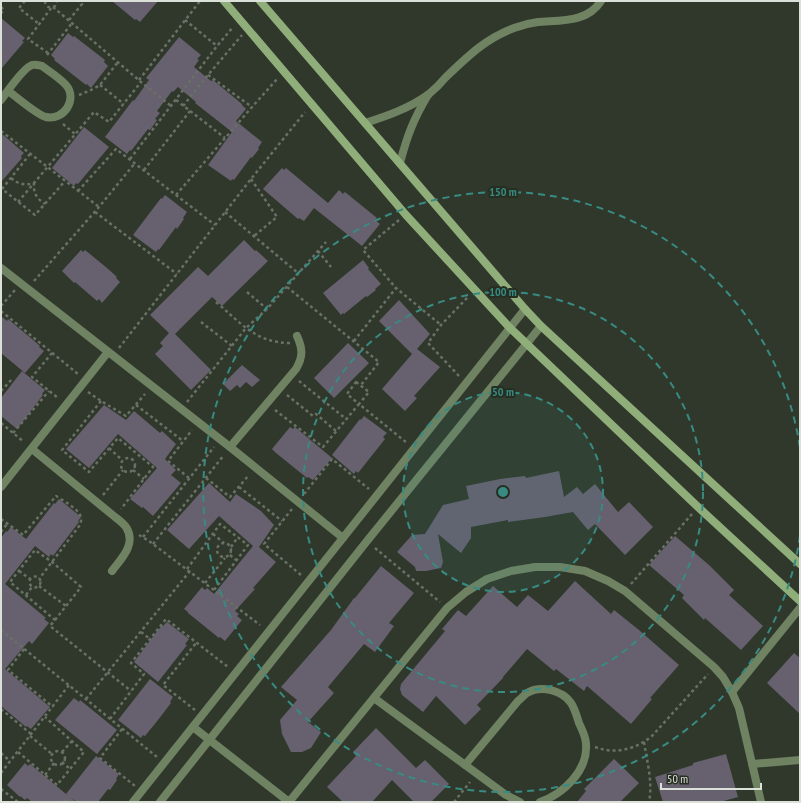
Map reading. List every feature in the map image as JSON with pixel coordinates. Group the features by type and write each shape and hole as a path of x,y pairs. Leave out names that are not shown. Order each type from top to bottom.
{"street":[{"path":"224,1 406,215 510,328 698,507 800,601"},
{"path":"260,1 525,309 800,564"},
{"path":"400,163 411,127 429,94 477,48 495,36 516,27 537,22 570,20 581,17 591,12 601,1"},
{"path":"1,100 8,91 28,67 37,65 42,66 66,84 70,90 70,104 66,111 61,115 47,118 40,115 8,91"},
{"path":"365,123 398,110 429,94"},
{"path":"1,268 221,439 343,538"},
{"path":"133,802 525,309"},
{"path":"160,802 367,541 542,326"},
{"path":"230,447 291,375 299,363 302,349 299,339"},
{"path":"1,487 66,405 111,354"},
{"path":"32,449 127,528 130,539 129,545 112,571"},
{"path":"192,727 289,802 447,608 466,592 487,579 511,571 535,567 560,567 584,572 608,580 626,591 714,667 723,677 739,708 761,802"},
{"path":"732,692 800,608"},
{"path":"465,765 518,701 528,693 540,689 553,690 563,695 571,703 576,713 586,743 585,758 580,771 571,782 550,798 540,802"},
{"path":"374,698 506,795 520,802"},
{"path":"752,764 800,760"}],"path":[{"path":"25,1 19,8 39,24"},
{"path":"45,1 48,7 52,7 69,20 171,106"},
{"path":"48,54 28,39 52,7 55,6 57,1"},
{"path":"69,20 82,4 79,1"},
{"path":"18,202 94,112 108,122 124,104 200,1"},
{"path":"1,7 4,10 1,13"},
{"path":"185,20 217,46"},
{"path":"130,159 217,46 240,20"},
{"path":"42,66 48,54 72,23"},
{"path":"183,106 248,28"},
{"path":"71,97 81,95 100,85 118,62"},
{"path":"176,195 284,71"},
{"path":"208,75 252,107"},
{"path":"100,85 124,104"},
{"path":"176,100 225,138"},
{"path":"111,354 177,274 312,104"},
{"path":"144,170 190,110"},
{"path":"1,131 99,208"},
{"path":"78,191 116,149 215,225"},
{"path":"30,154 2,189 18,202 35,215 65,181"},
{"path":"27,289 99,208 135,163"},
{"path":"11,178 22,184 30,185 34,183"},
{"path":"251,179 276,217 254,236"},
{"path":"34,183 33,189 37,198 45,204"},
{"path":"95,212 177,274"},
{"path":"225,212 298,274"},
{"path":"406,215 363,250 396,288 441,325"},
{"path":"181,409 246,328 267,309 326,242"},
{"path":"318,251 331,267"},
{"path":"1,306 20,283"},
{"path":"287,287 379,362 361,385"},
{"path":"354,341 396,288"},
{"path":"466,384 428,343 441,325 475,289"},
{"path":"247,292 267,309"},
{"path":"1,300 4,303"},
{"path":"216,302 246,328 262,338 271,342 281,343 291,343 299,339"},
{"path":"1,311 52,353 101,401 126,416 152,385"},
{"path":"201,322 232,346"},
{"path":"52,353 32,377 66,405"},
{"path":"291,375 346,419"},
{"path":"2,389 13,378"},
{"path":"266,404 323,447 346,419 359,404 369,392 356,382 347,394 359,404 414,448"},
{"path":"279,389 313,416 316,414 336,431"},
{"path":"13,433 49,390"},
{"path":"101,401 62,450 89,472 118,438 153,467 115,517"},
{"path":"136,405 183,441"},
{"path":"189,478 168,461 198,422"},
{"path":"1,423 32,449"},
{"path":"143,537 221,439"},
{"path":"153,544 230,447"},
{"path":"109,448 122,460"},
{"path":"133,459 137,454"},
{"path":"133,459 127,457 122,460 120,465 123,470 128,472 133,470"},
{"path":"133,459 135,464 133,470"},
{"path":"309,581 264,544 298,501 332,459 377,496"},
{"path":"206,478 230,497 255,467"},
{"path":"97,502 123,470"},
{"path":"133,470 144,479"},
{"path":"239,487 282,521"},
{"path":"1,519 23,535 56,496 77,511 80,515 80,525 39,579 39,586"},
{"path":"626,591 698,507"},
{"path":"1,532 7,524"},
{"path":"86,699 188,570 220,524 248,545 214,590"},
{"path":"129,533 143,537 153,544 269,632"},
{"path":"213,534 231,547"},
{"path":"205,583 225,558 230,555 231,547 238,537"},
{"path":"367,541 447,608"},
{"path":"224,543 217,549 219,555 225,558"},
{"path":"56,620 10,582 35,550 82,587 56,620 50,626 131,691"},
{"path":"230,555 236,560"},
{"path":"19,571 30,579"},
{"path":"30,579 33,576 38,577 39,579"},
{"path":"30,579 29,583 32,587"},
{"path":"39,586 66,606"},
{"path":"32,587 36,588 39,586"},
{"path":"26,595 32,587"},
{"path":"110,719 144,674 131,663 166,619 236,673"},
{"path":"1,630 164,763"},
{"path":"140,632 150,639"},
{"path":"196,642 163,685 202,716"},
{"path":"24,649 8,670 52,707"},
{"path":"586,743 597,748 621,750 633,748 644,742 652,736 714,667"},
{"path":"1,773 69,685"},
{"path":"1,709 52,754"},
{"path":"18,752 57,785 84,752 45,717"},
{"path":"122,729 100,758 141,792"},
{"path":"62,752 72,741"},
{"path":"644,742 651,783 648,802"},
{"path":"52,754 57,751 62,752"},
{"path":"54,763 57,764 62,762 65,757 62,752"},
{"path":"1,753 10,761"},
{"path":"52,754 51,759 54,763"},
{"path":"62,762 70,769"},
{"path":"45,775 54,763"},
{"path":"454,802 477,774"},
{"path":"1,789 18,802"},
{"path":"63,802 66,799 69,802"}],"building":[{"path":"112,1 158,1 140,22 136,19 135,20"},
{"path":"1,18 25,38 22,41 24,42 1,69"},
{"path":"68,33 105,60 104,62 108,66 91,88 54,60 55,59 51,55"},
{"path":"179,37 201,55 197,59 199,60 194,67 211,81 213,80 246,109 236,121 262,142 258,148 259,149 252,158 251,157 234,180 232,179 231,181 208,165 232,132 195,103 196,102 178,87 173,92 172,91 157,111 160,113 155,119 157,120 150,130 148,129 127,154 105,137 149,80 146,78"},
{"path":"84,127 109,147 78,184 76,183 74,186 52,168"},
{"path":"1,133 24,153 21,156 22,158 1,182"},
{"path":"282,168 284,170 286,168 328,203 339,190 343,194 345,192 377,218 375,220 380,224 362,246 314,208 304,221 299,218 298,219 263,189"},
{"path":"165,195 187,212 177,229 176,227 156,252 133,235 161,198 162,199"},
{"path":"244,240 268,261 222,306 212,297 175,334 211,370 191,390 155,354 163,346 160,343 169,333 150,315 198,267 208,276"},
{"path":"81,250 83,252 85,250 107,268 117,277 116,278 120,282 102,303 99,299 97,301 75,282 74,283 62,271"},
{"path":"363,260 369,268 368,269 381,284 367,297 366,296 341,315 323,293"},
{"path":"399,300 430,334 417,349 440,367 414,396 417,398 405,411 382,389 412,354 379,321"},
{"path":"1,316 7,321 8,319 44,351 25,373 1,353"},
{"path":"348,343 369,363 334,398 314,378"},
{"path":"242,365 260,380 252,387 246,382 240,388 237,385 230,391 223,384"},
{"path":"22,371 45,390 42,394 43,395 17,429 1,416 1,398"},
{"path":"104,405 126,420 134,411 160,433 162,431 176,444 165,459 176,470 171,475 181,483 153,516 143,507 142,508 130,499 157,468 118,434 89,468 66,449"},
{"path":"364,416 387,433 383,437 385,439 358,473 356,471 354,474 332,455"},
{"path":"290,427 293,429 295,427 332,458 313,480 308,477 307,478 272,449"},
{"path":"559,471 564,497 577,487 583,494 595,484 618,512 629,502 653,527 625,555 595,524 588,530 573,512 508,522 508,520 471,527 471,538 461,553 438,534 443,562 441,568 416,571 415,567 397,552 412,535 425,534 443,505 469,499 466,486 500,479 525,476 526,478"},
{"path":"209,483 230,502 236,494 261,511 274,525 259,547 276,562 253,588 255,589 235,611 239,614 237,616 242,620 225,641 220,637 219,638 184,609 202,587 205,590 207,588 214,594 253,546 219,516 189,549 167,530"},
{"path":"59,499 81,517 78,521 79,522 53,556 51,554 49,557 35,546 5,584 46,618 44,619 49,623 32,644 29,641 5,669 50,707 31,729 27,726 26,727 1,706 1,538 11,527 26,539 54,503 55,504"},
{"path":"675,536 709,565 734,590 729,595 763,626 741,650 705,618 704,620 682,598 684,595 649,565"},
{"path":"381,566 414,593 389,623 394,626 375,652 364,644 328,687 334,693 308,722 321,732 311,748 302,752 291,752 282,734 280,720 297,700 281,687 331,630 354,598"},
{"path":"575,581 611,614 614,610 679,665 650,698 652,699 631,724 587,686 584,691 556,669 554,671 527,649 503,678 477,705 481,709 465,725 436,696 423,712 402,695 400,689 401,684 445,631 442,629 458,610 466,616 493,586 517,607 528,595 548,611"},
{"path":"167,622 189,639 185,644 187,645 158,682 134,662 162,625 163,626"},
{"path":"794,653 800,658 800,714 767,683"},
{"path":"150,679 173,697 170,702 171,703 158,720 145,736 143,735 141,738 118,720"},
{"path":"74,698 79,702 80,700 117,730 97,754 55,720"},
{"path":"376,728 416,768 425,760 449,784 431,802 414,802 392,780 372,802 343,802 327,787 356,756 353,752"},
{"path":"726,754 738,797 720,802 663,802 655,777 693,765 693,763"},
{"path":"96,756 119,774 110,790 108,789 98,802 77,802 71,798 76,802 32,802 27,798 25,800 20,797 7,785 25,763 28,766 30,764 66,794"},
{"path":"614,759 639,783 620,802 577,802 586,791 584,789"}]}
